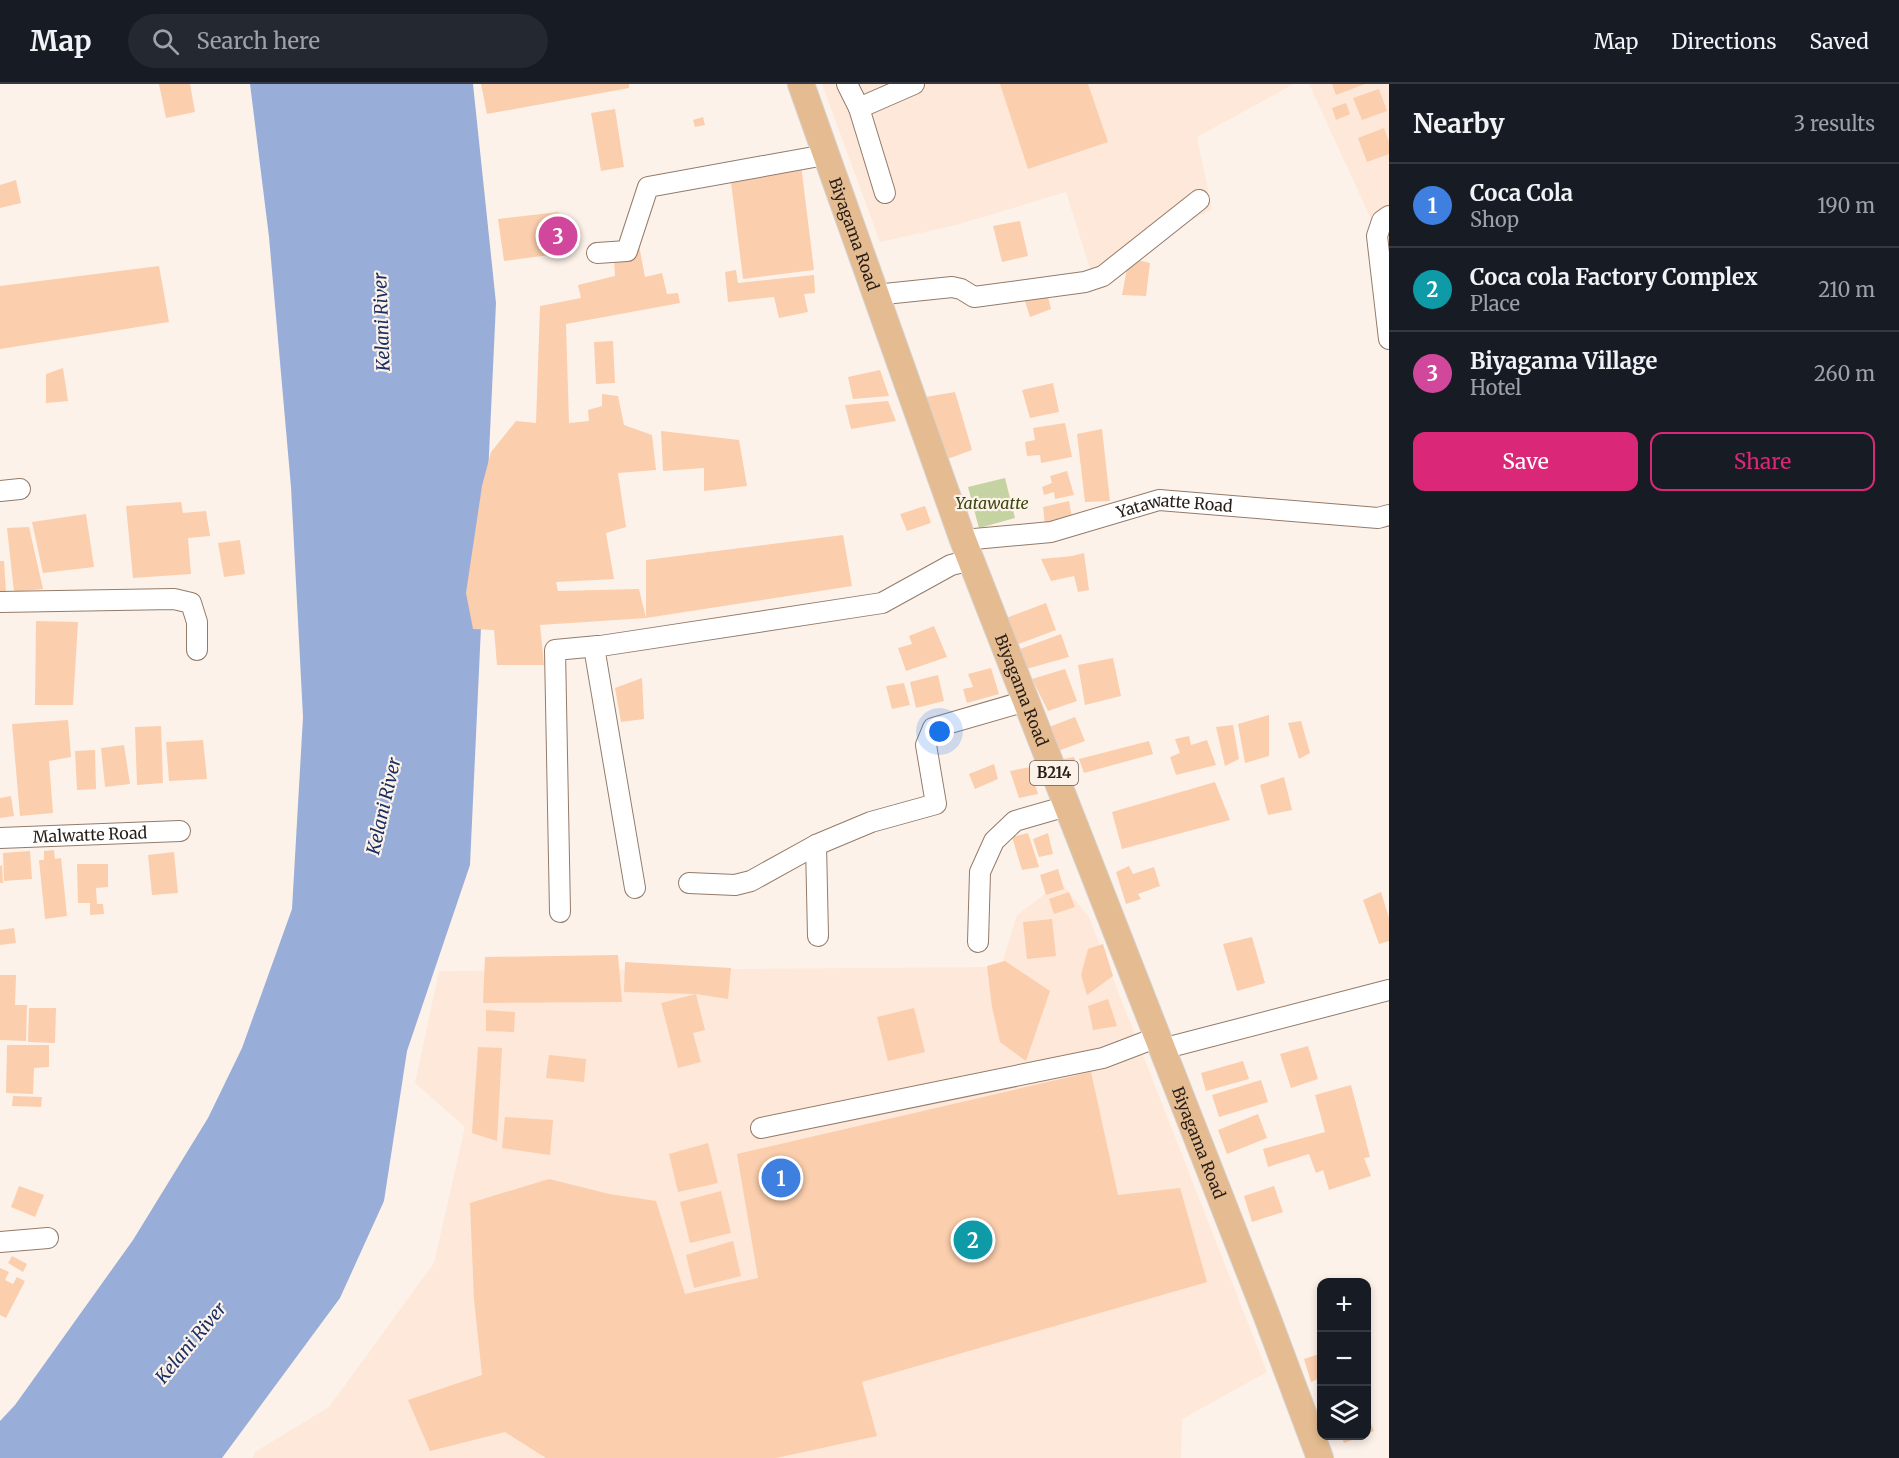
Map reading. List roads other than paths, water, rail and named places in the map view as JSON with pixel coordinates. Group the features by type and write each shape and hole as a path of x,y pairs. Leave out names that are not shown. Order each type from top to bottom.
{"main road":[{"name":"Biyagama Road","path":"801,84 967,550 1262,1303 1320,1458"}],"street":[{"path":"847,84 859,108 885,193"},
{"path":"859,108 914,84"},
{"path":"597,253 627,251 648,187 825,155"},
{"path":"875,295 952,287 975,297 1085,282 1103,276 1199,200"},
{"path":"1389,216 1382,220 1377,236 1389,339"},
{"name":"Yatawatte Road","path":"560,912 555,650 598,646 882,603 951,565 967,550 1051,532 1159,500 1378,518 1389,515"},
{"path":"0,602 174,598 191,603 197,622 197,650"},
{"path":"598,646 594,647 635,888"},
{"path":"689,883 735,885 751,881 816,845 870,822 936,804 926,745 933,728 1026,701"},
{"path":"978,942 980,872 994,841 1016,821 1067,806"},
{"name":"Malwatte Road","path":"0,838 180,831"},
{"path":"816,845 818,936"},
{"path":"761,1128 1103,1058 1389,990"},
{"path":"0,1242 48,1238"}],"water":[{"name":"Kelani River","path":"250,84 473,84 496,303 470,865 407,1051 384,1201 340,1298 222,1458 0,1458 0,1421 15,1405 133,1240 208,1118 242,1048 292,909 303,717 291,487 269,237"}],"place":[{"name":"Biyagama Village","path":"558,236"},
{"name":"Coca Cola","path":"781,1178"},
{"name":"Coca cola Factory Complex","path":"973,1240"}],"park label":[{"name":"Yatawatte","path":"992,503"}]}
